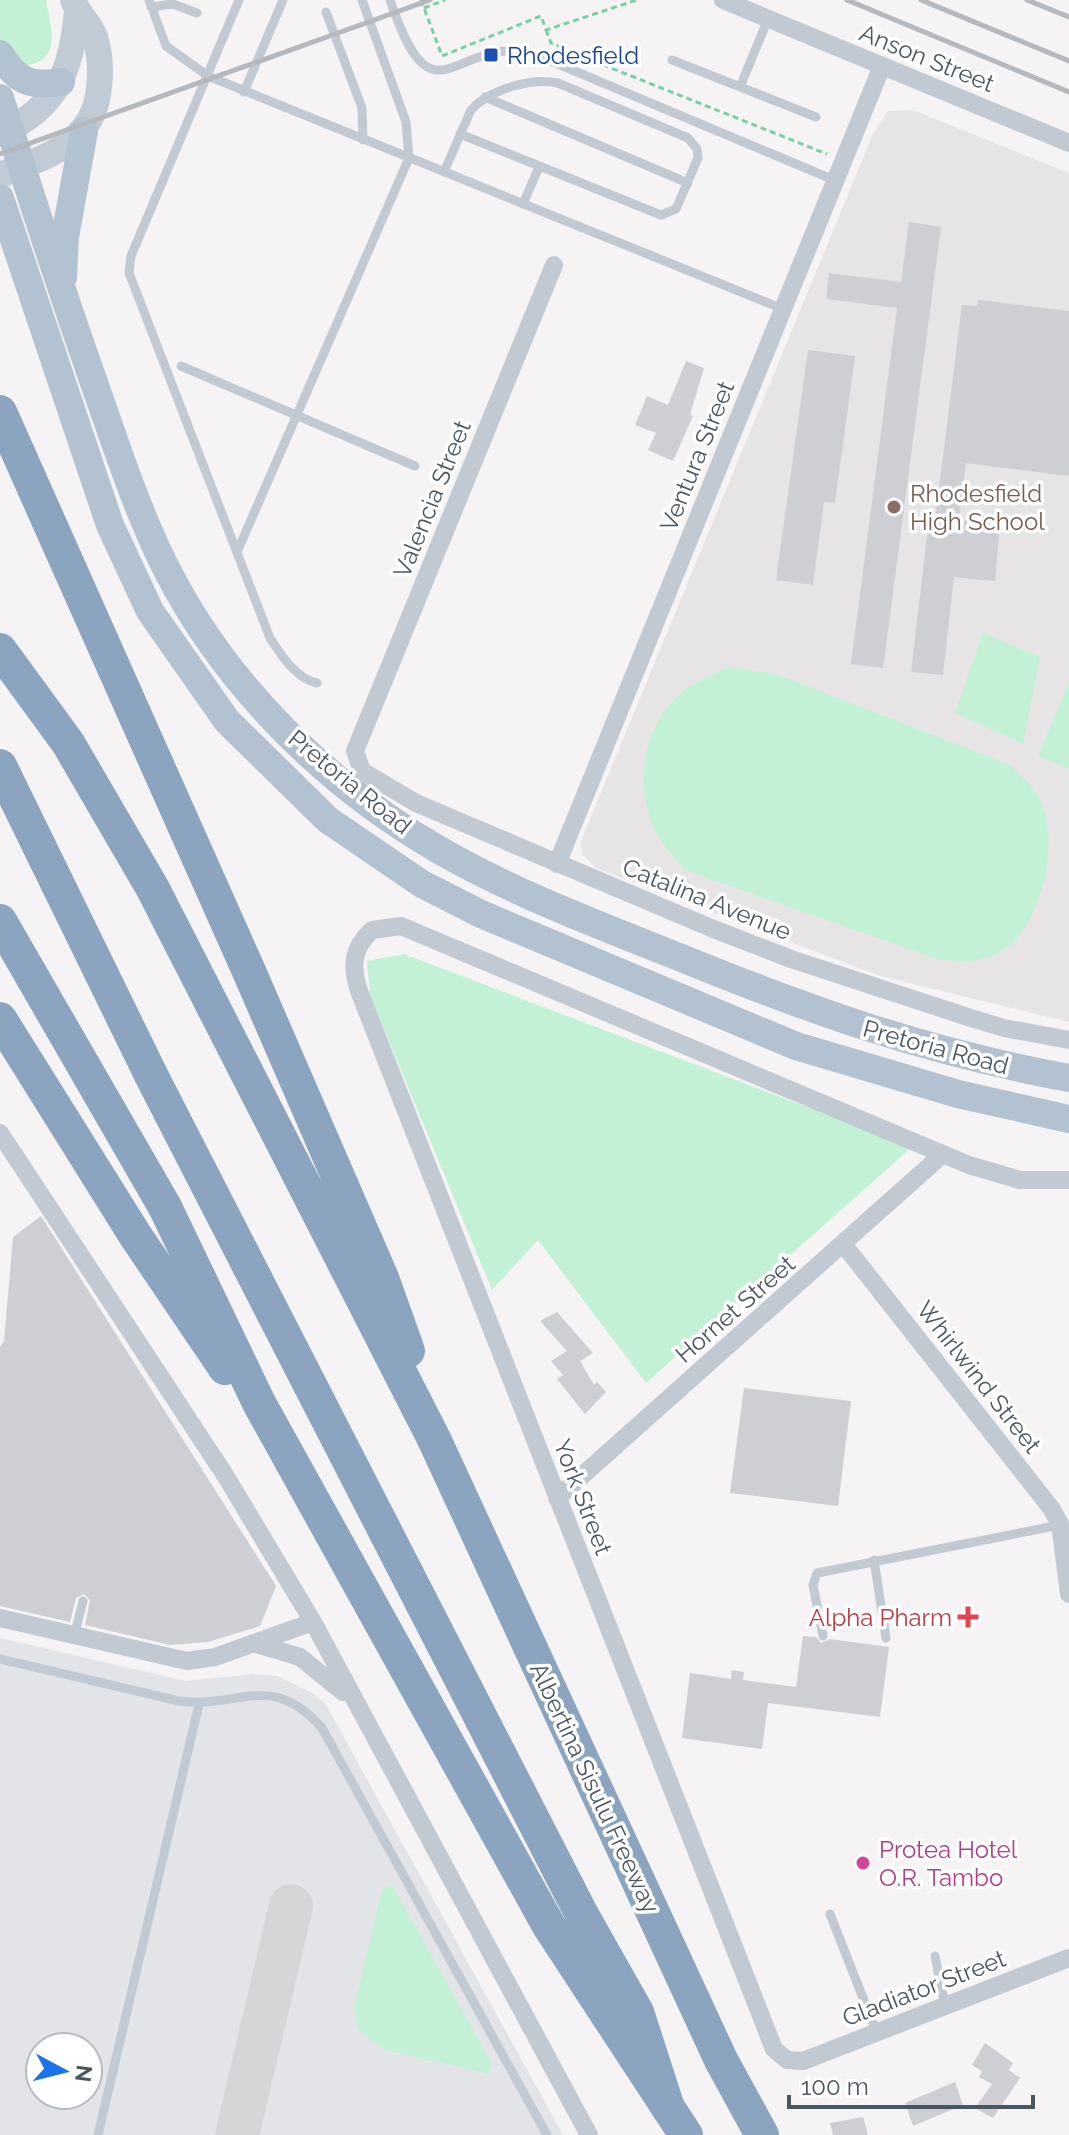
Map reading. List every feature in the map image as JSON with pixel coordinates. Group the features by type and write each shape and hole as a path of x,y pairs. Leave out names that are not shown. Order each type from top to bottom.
{"highway":[{"path":"0,412 382,1278 401,1327 434,1439"},
{"path":"7,659 68,743 153,889 434,1439"},
{"path":"0,766 203,1176 581,1913 637,2012 677,2121"},
{"path":"0,921 165,1207 259,1403 549,1926 677,2121"},
{"path":"0,1019 135,1235 227,1371 259,1403"},
{"name":"Albertina Sisulu Freeway","path":"434,1439 721,2060 762,2135"}],"main road":[{"path":"5,132 30,117 61,82 72,54 75,5"},
{"path":"62,295 65,237 84,131 99,95 99,61 93,34 75,5"},
{"path":"0,54 21,80 37,84 61,82"},
{"name":"Pretoria Road","path":"0,98 10,171 62,295 130,484 165,568 209,639 279,725 350,788 403,827 485,874 765,992 884,1035 1069,1078"},
{"path":"10,171 62,150 84,131"},
{"name":"Pretoria Road","path":"0,198 110,525 150,611 227,721 328,820 422,884 481,914 796,1046 871,1071 1069,1119"}],"street":[{"name":"Anson Street","path":"723,0 1069,143"},
{"name":"Ventura Street","path":"557,864 882,66"},
{"name":"Valencia Street","path":"355,751 554,265"},
{"name":"Catalina Avenue","path":"355,751 362,771 416,803 791,959 1004,1028 1069,1040"},
{"name":"York Street","path":"796,2062 787,2060 774,2049 359,991 353,967 364,937 372,930 391,925 412,930 943,1154"},
{"path":"0,1133 225,1475 313,1622 351,1699 589,2135"},
{"path":"943,1154 1006,1177 1069,1180"},
{"name":"Hornet Street","path":"557,1498 943,1154"},
{"name":"Whirlwind Street","path":"844,1245 1064,1524 1069,1594"},
{"path":"0,1618 187,1661 215,1657 313,1622"},
{"path":"255,1644 300,1657 351,1699"},
{"name":"Gladiator Street","path":"796,2062 1069,1958"}],"lane":[{"path":"239,0 131,256 129,273 270,638 287,662 305,679 317,683"},
{"path":"244,92 283,0"},
{"path":"237,553 409,158 406,122 362,0"},
{"path":"390,0 411,53 433,69 445,71 507,51 527,51 834,180"},
{"path":"197,13 173,4 150,4 166,46 208,76 783,309"},
{"path":"326,12 362,108 363,140"},
{"path":"740,87 768,19"},
{"path":"672,60 816,117"},
{"path":"444,172 460,134 471,110 485,97 532,82 549,81 688,138 697,149 688,183 676,209 661,215 460,134"},
{"path":"485,97 688,183"},
{"path":"523,204 539,167"},
{"path":"181,366 415,466"},
{"path":"823,1636 814,1577 827,1569 1064,1524"},
{"path":"874,1560 886,1638"},
{"path":"74,1636 83,1601"},
{"path":"0,1659 199,1704 245,1694 272,1695 304,1710 322,1728 547,2135"},
{"path":"98,2135 199,1704"},
{"path":"830,1914 876,2031"},
{"path":"935,1956 945,2005"}],"path":[{"path":"421,0 442,56 541,16 551,43 842,160"},
{"path":"424,8 445,0"},
{"path":"546,30 637,0"}],"shaded area":[{"name":"Rhodesfield High School","path":"913,110 1069,173 1069,1022 880,976 596,868 582,854 581,841 873,134 888,111"},
{"path":"0,1638 186,1681 252,1674 277,1676 314,1694 325,1703 563,2135 0,2135"}],"green space":[{"path":"0,0 46,0 52,35 48,53 42,60 17,66 0,42"},
{"path":"983,633 1040,657 1023,744 955,713"},
{"path":"730,667 776,674 1010,765 1036,792 1044,809 1048,830 1045,877 1039,899 1017,937 1003,950 987,958 962,961 937,959 685,870 661,840 650,819 644,764 655,728 676,698 694,684"},
{"path":"1069,682 1069,769 1038,756"},
{"path":"404,954 912,1147 646,1383 538,1240 492,1290 370,995 367,961"},
{"path":"392,1885 492,2064 488,2074 384,2049 358,2030 354,2008 382,1890"}],"building":[{"path":"909,222 941,227 883,668 851,664 897,308 826,299 829,273 901,282"},
{"path":"978,300 1069,311 1069,476 966,463 959,520 1000,524 995,581 954,577 943,675 911,672 928,528 934,528 962,305 977,306"},
{"path":"808,350 855,356 835,503 824,502 813,585 776,580"},
{"path":"686,361 704,368 690,415 693,416 673,461 648,450 656,433 635,425 647,396 668,405"},
{"path":"41,1216 276,1586 260,1626 208,1642 170,1645 85,1625 90,1600 84,1594 76,1598 70,1622 0,1606 0,1347 4,1341 13,1237"},
{"path":"557,1312 593,1353 580,1361 594,1385 597,1382 606,1392 585,1414 557,1379 563,1375 551,1361 567,1351 540,1321"},
{"path":"744,1388 851,1401 838,1506 730,1493"},
{"path":"803,1636 816,1637 821,1643 830,1639 889,1647 880,1717 768,1703 762,1749 682,1738 690,1673 731,1679 732,1670 744,1672 743,1680 796,1687"},
{"path":"985,2043 1013,2063 1009,2070 1020,2078 993,2118 975,2108 992,2084 979,2077 982,2071 972,2065"},
{"path":"955,2082 963,2105 913,2126 905,2103"},
{"path":"863,2117 868,2135 833,2135 830,2123"}],"taxiway":[{"path":"237,2135 291,1906"}],"railway":[{"path":"0,154 430,0"},
{"path":"847,0 1069,92"},
{"path":"921,0 1069,61"},
{"path":"1027,0 1069,17"}],"place":[{"name":"Rhodesfield","path":"491,55"},
{"name":"Rhodesfield High School","path":"894,507"},
{"name":"Alpha Pharm","path":"968,1617"},
{"name":"Protea Hotel O.R. Tambo","path":"863,1863"}]}
